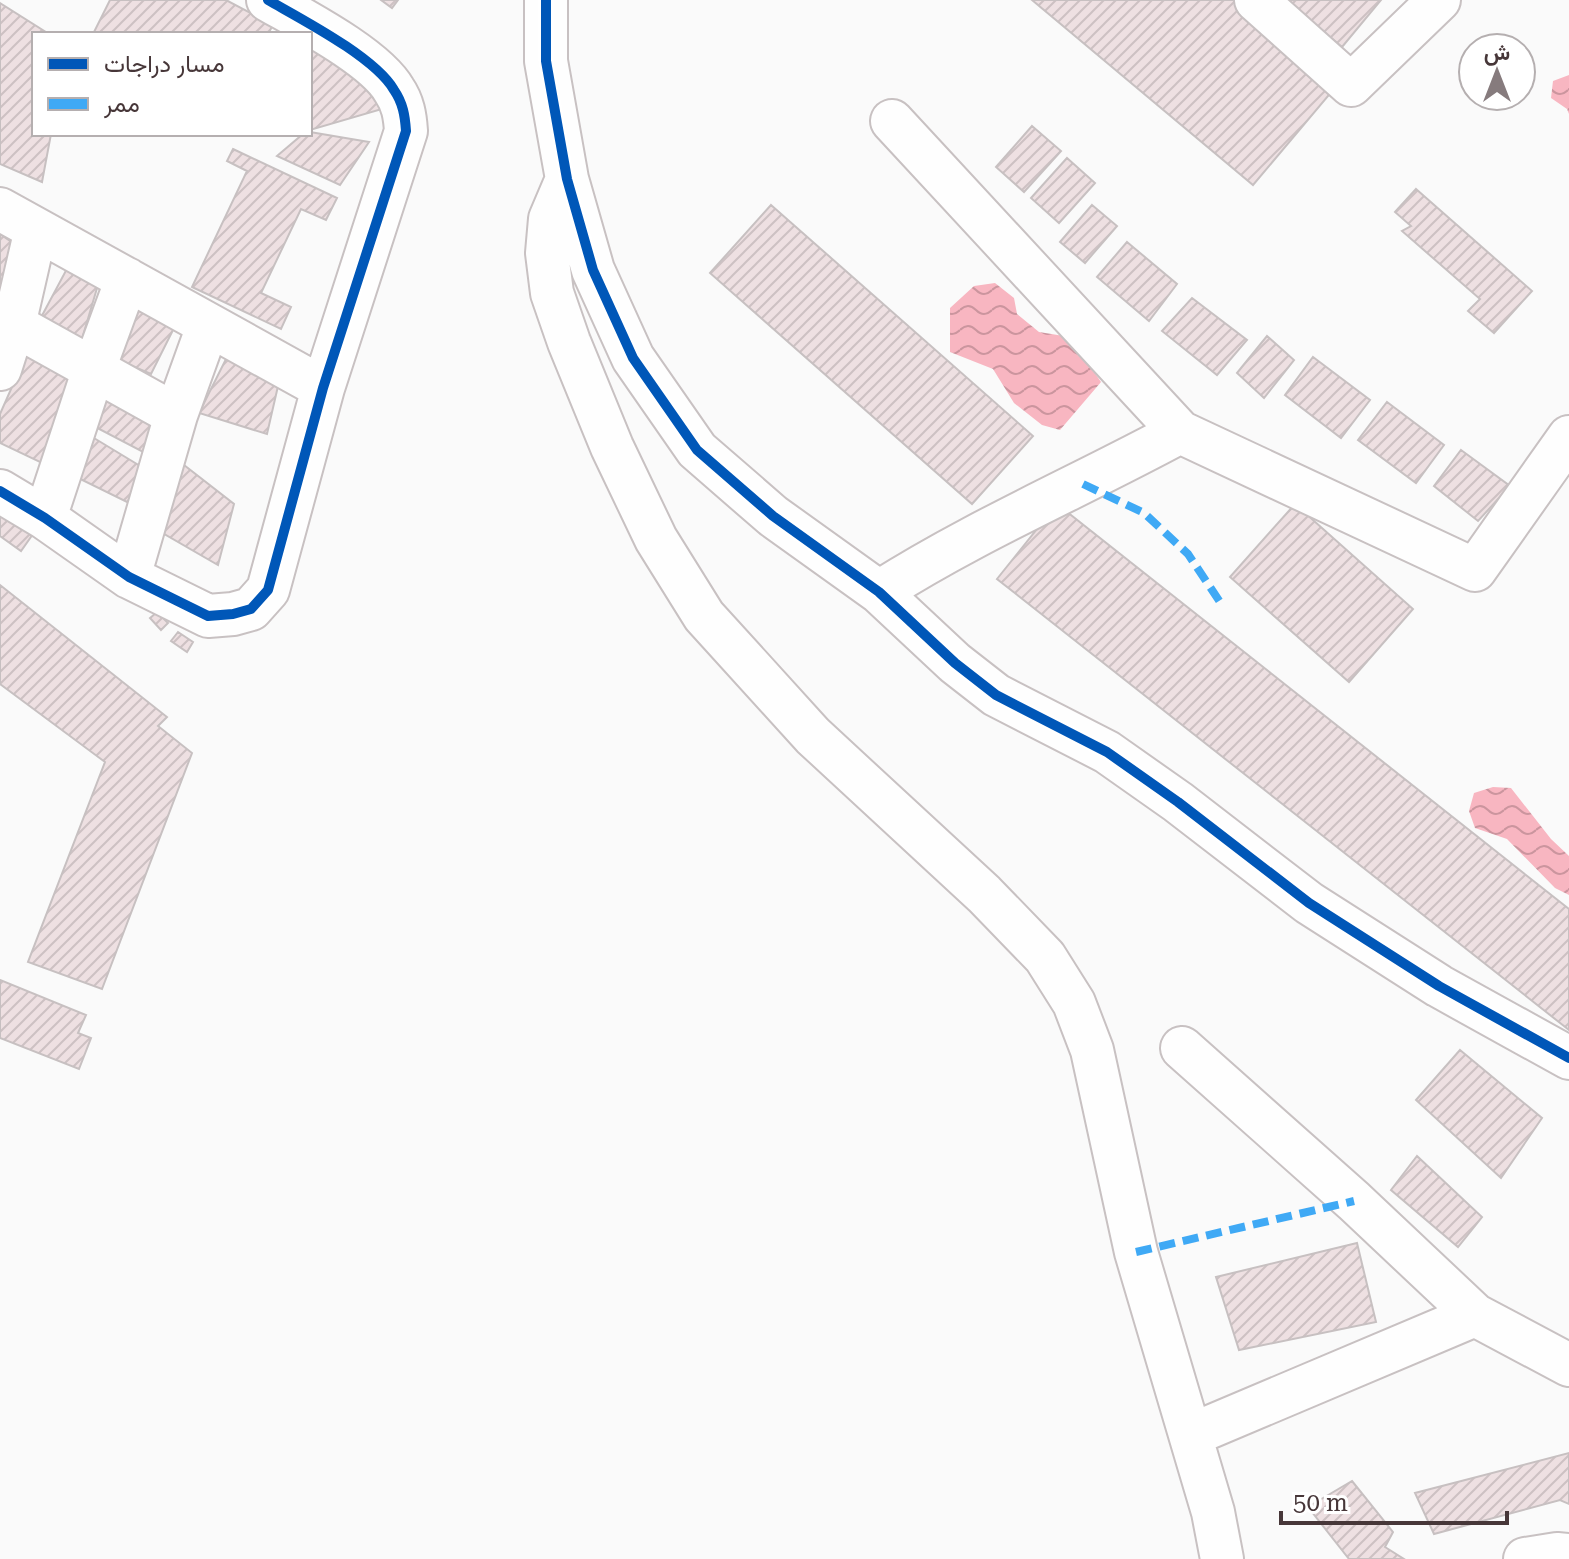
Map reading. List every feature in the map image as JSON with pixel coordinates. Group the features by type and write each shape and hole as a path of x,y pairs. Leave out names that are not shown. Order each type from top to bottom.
{"street":[{"path":"0,491 45,518 129,577 208,616 251,609 268,590 323,388 406,131 404,110 393,87 377,71 327,33 268,0"},
{"path":"546,0 546,61 567,179 593,270 633,358 697,450 773,516 879,592 955,663 996,695 1107,752 1178,802 1309,903 1439,986 1569,1058"},
{"path":"1256,0 1351,85 1439,0"},
{"path":"892,121 1180,432 1475,570 1569,437"},
{"path":"567,179 550,219 547,253 552,293 612,447 656,539 704,616 813,736 984,894 1045,957 1074,1003 1092,1050 1136,1252 1213,1512 1222,1559"},
{"path":"0,209 323,388"},
{"path":"0,369 7,321 36,229"},
{"path":"45,518 127,279"},
{"path":"7,321 176,415"},
{"path":"129,577 176,415 208,326"},
{"path":"879,592 944,552 1180,432"},
{"path":"1182,1048 1354,1201 1475,1315 1569,1365"},
{"path":"1191,1435 1475,1315"},
{"path":"1525,1559 1569,1555"}],"water":[{"path":"1569,75 1569,114 1567,109 1551,98 1553,81"},
{"path":"995,283 1014,298 1017,314 1039,332 1070,337 1101,382 1060,430 1042,425 1014,403 993,369 950,352 950,308 974,286"},
{"path":"1493,787 1511,788 1551,839 1569,856 1569,895 1555,888 1507,839 1475,828 1469,811 1474,793"}],"building":[{"path":"110,0 226,0 273,25 269,32 94,32"},
{"path":"381,0 398,0 392,8"},
{"path":"1032,0 1233,0 1339,83 1253,185"},
{"path":"1286,0 1381,0 1342,47"},
{"path":"0,3 46,32 32,32 32,136 51,136 42,182 0,164"},
{"path":"326,37 382,109 312,129 312,41"},
{"path":"1032,126 1061,151 1024,192 996,167"},
{"path":"312,132 369,142 340,185 277,156 301,136 312,136"},
{"path":"233,149 337,198 326,220 301,209 261,293 291,307 281,329 192,287 247,171 227,161"},
{"path":"1067,158 1095,183 1059,223 1031,198"},
{"path":"1416,189 1532,291 1494,333 1468,311 1480,299 1402,231 1411,226 1395,212"},
{"path":"771,205 1033,436 972,504 710,273"},
{"path":"1092,205 1117,226 1085,263 1060,242"},
{"path":"0,234 13,243 0,293"},
{"path":"1127,242 1177,284 1149,321 1097,277"},
{"path":"70,263 100,278 82,339 37,325"},
{"path":"131,291 177,322 151,374 111,357"},
{"path":"1192,298 1247,340 1217,375 1162,331"},
{"path":"1267,336 1294,360 1264,398 1237,373"},
{"path":"230,351 281,373 267,434 199,413"},
{"path":"27,353 75,379 42,463 0,443 0,414"},
{"path":"1313,357 1370,400 1341,438 1285,395"},
{"path":"98,382 168,424 147,454 82,420"},
{"path":"1387,402 1444,445 1416,483 1358,440"},
{"path":"84,432 150,472 127,502 64,471"},
{"path":"1461,450 1510,486 1478,521 1434,486"},
{"path":"175,458 234,504 218,565 147,524"},
{"path":"1057,504 1569,909 1569,1030 997,579"},
{"path":"1295,504 1413,609 1349,682 1230,577"},
{"path":"0,510 33,534 21,551 0,536"},
{"path":"0,585 167,717 158,726 192,753 102,989 28,962 105,762 0,684"},
{"path":"157,612 168,623 161,630 150,618"},
{"path":"178,632 193,642 187,652 171,641"},
{"path":"0,980 86,1015 78,1033 91,1038 79,1069 0,1038"},
{"path":"1460,1050 1542,1118 1501,1178 1416,1100"},
{"path":"1417,1156 1482,1217 1458,1247 1391,1190"},
{"path":"1357,1243 1376,1322 1239,1350 1216,1277"},
{"path":"1569,1453 1569,1504 1560,1500 1434,1534 1415,1493"},
{"path":"1352,1481 1393,1532 1385,1547 1404,1559 1349,1559 1308,1507"}],"marked path":[{"path":"1083,484 1144,513 1188,554 1222,605"},
{"path":"1136,1252 1354,1201"}],"cycle path":[{"path":"0,491 45,518 129,577 208,616 251,609 268,590 323,388 406,131 400,100 384,77 336,40 268,0"},
{"path":"546,0 546,61 567,179 593,270 633,358 697,450 773,516 879,592 955,663 996,695 1107,752 1178,802 1309,903 1439,986 1569,1058"}]}
